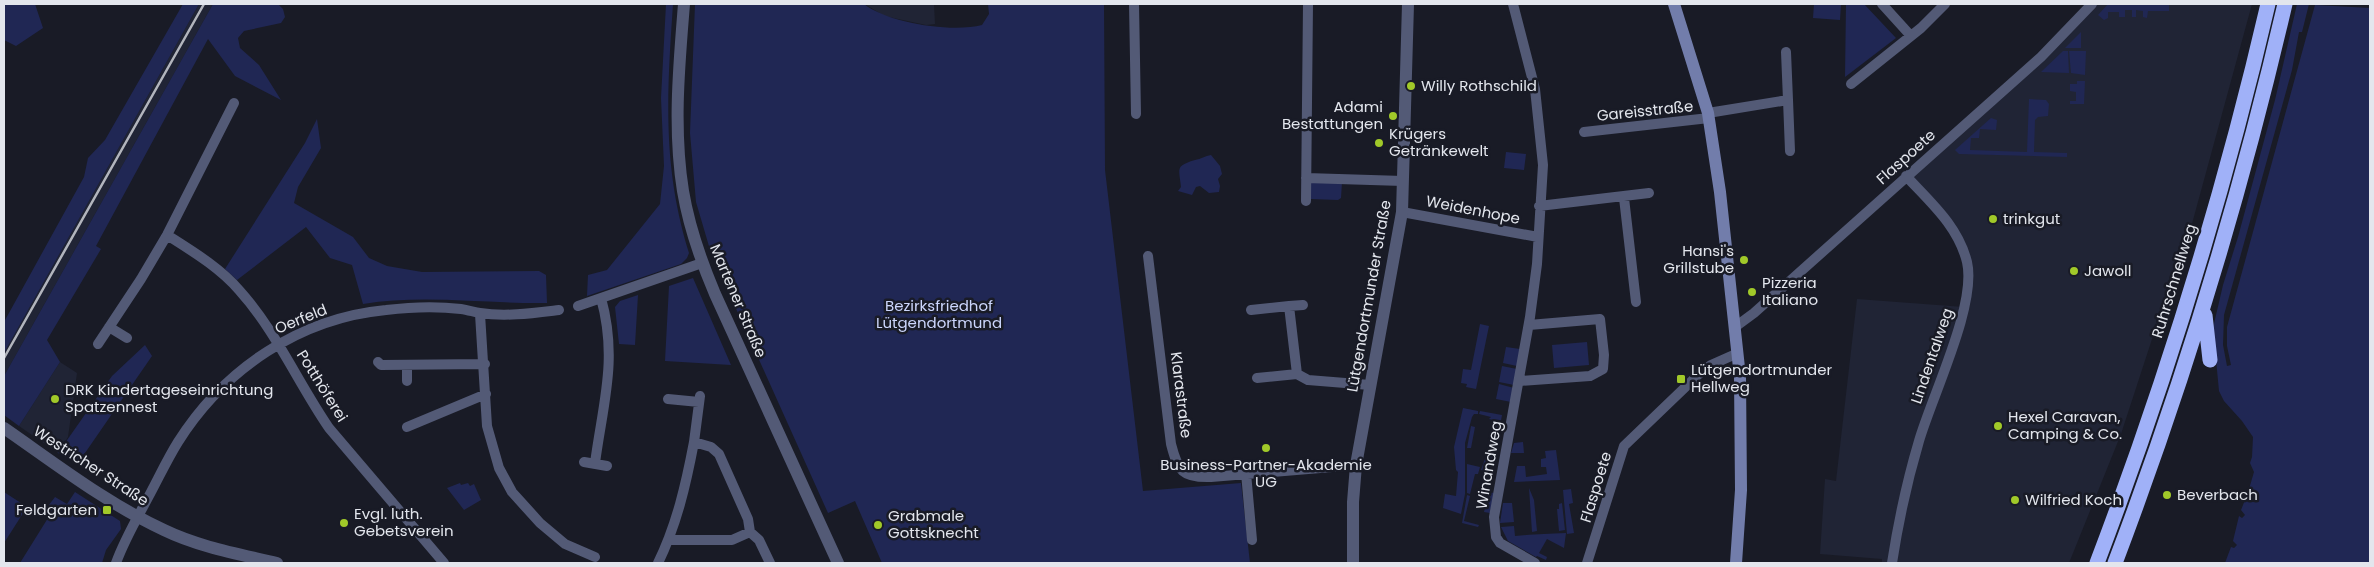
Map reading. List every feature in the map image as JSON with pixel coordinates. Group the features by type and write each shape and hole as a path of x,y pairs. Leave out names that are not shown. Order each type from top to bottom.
{"highway":[{"name":"Ruhrschnellweg","path":"2097,563 2143,436 2196,272 2235,137 2268,4"},
{"path":"2115,563 2160,441 2210,285 2245,165 2285,4"},
{"path":"2210,285 2205,305 2205,325 2210,360"}],"main road":[{"path":"1674,4 1708,116 1718,173 1738,353 1741,415 1741,482 1736,563"}],"street":[{"name":"Martener Straße","path":"684,4 677,130 680,165 689,218 702,264 838,563"},
{"path":"1134,4 1136,114"},
{"path":"1306,201 1308,4"},
{"name":"Lütgendortmunder Straße","path":"1353,563 1353,502 1356,465 1402,212 1408,4"},
{"name":"Winandweg","path":"1513,4 1529,60 1540,127 1543,165 1539,206 1537,264 1529,324 1494,517 1494,529 1500,543 1535,563"},
{"path":"1882,4 1910,36"},
{"path":"1851,84 1922,28 1945,4"},
{"name":"Flaspoete","path":"1735,327 1762,307 2041,57 2092,4"},
{"path":"1786,52 1790,151"},
{"name":"Gareisstraße","path":"1584,132 1708,116 1788,100"},
{"path":"98,344 141,279 166,235 234,103"},
{"name":"Lindentalweg","path":"1892,563 1919,441 1965,307 1968,284 1967,265 1958,236 1948,222 1906,176"},
{"path":"1306,178 1403,181"},
{"path":"1539,206 1624,198 1649,193"},
{"path":"1624,198 1636,302"},
{"name":"Weidenhope","path":"1402,212 1538,238"},
{"name":"Potthöferei","path":"166,235 222,273 240,291 278,343 314,406 329,428 444,563"},
{"name":"Klarastraße","path":"1148,256 1172,444 1177,465 1184,472 1196,477 1356,465"},
{"path":"578,306 702,264"},
{"path":"595,464 610,372 610,344 601,298"},
{"path":"1251,310 1303,305"},
{"path":"1289,306 1297,374"},
{"name":"Oerfeld","path":"138,517 179,441 199,414 220,390 244,368 278,343 346,317 385,310 462,309 480,314 521,314 559,310"},
{"path":"480,314 480,335 485,364 487,426 499,468 512,492 540,523 565,544 595,557"},
{"path":"1519,381 1590,376 1603,369 1604,355 1600,319 1529,324"},
{"path":"109,327 127,338"},
{"name":"Flaspoete","path":"1587,563 1624,446 1699,374 1712,365 1738,353"},
{"path":"378,362 381,365 485,364"},
{"path":"407,365 407,381"},
{"path":"1257,378 1297,374 1308,380 1370,385"},
{"path":"407,427 486,394"},
{"path":"658,563 669,540 684,493 694,442 699,399 668,398"},
{"name":"Westricher Straße","path":"4,428 119,508 186,539 277,563"},
{"path":"694,442 711,447 719,454 748,519 750,532 759,540 770,563"},
{"path":"584,462 607,466"},
{"path":"1246,473 1252,540"},
{"path":"116,563 138,517"},
{"path":"669,540 732,540 750,532"}],"shaded area":[{"path":"199,4 213,4 4,376 4,353"},
{"path":"865,4 934,4 935,24 926,25 884,16"},
{"path":"2092,4 2252,4 2166,319 2153,336 2121,434 2069,563 1882,563 1882,559 1820,554 1825,479 1836,481 1857,299 1964,307 1963,249 1906,176"},
{"name":"DRK Kindertageseinrichtung Spatzennest","path":"60,362 77,373 68,437 58,453 19,426"}],"green space":[{"path":"4,4 35,4 43,28 16,46 4,40"},
{"path":"183,4 199,4 4,353 4,322 84,177 88,158 105,140"},
{"path":"213,4 278,4 283,9 285,17 281,23 244,31 238,38 240,48 259,65 281,100 235,76 208,39 96,246 101,249 47,340 60,362 19,426 4,415 4,376"},
{"path":"666,4 673,4 668,99 670,159 680,221 689,253 681,264 587,296 588,275 607,270 660,204 664,166 661,98"},
{"name":"Bezirksfriedhof Lütgendortmund","path":"695,4 864,4 875,11 904,21 921,25 954,28 982,25 989,14 988,4 1104,4 1105,170 1143,491 1241,483 1250,563 882,563 855,501 828,513 711,253 696,202 690,133"},
{"path":"1814,4 1841,4 1840,20 1813,18"},
{"path":"1846,4 1864,4 1896,38 1845,77"},
{"path":"2108,4 2169,4 2169,11 2148,11 2147,18 2143,17 2143,11 2136,10 2136,17 2132,17 2132,10 2125,10 2125,17 2119,17 2119,12 2108,12 2108,18 2104,20 2098,15"},
{"path":"2297,4 2309,4 2302,32 2299,32 2292,70 2224,315 2223,345 2227,366 2231,365 2227,346 2227,327 2315,5 2370,8 2370,563 2225,563 2231,547 2234,548 2237,545 2233,541 2239,516 2242,518 2245,515 2241,510 2247,495 2251,492 2249,489 2254,472 2250,463 2253,437 2224,401 2219,391 2213,328 2223,285 2275,100"},
{"path":"2081,32 2081,48 2065,48"},
{"path":"2063,51 2068,51 2069,73 2041,72"},
{"path":"2069,51 2086,51 2085,75 2071,73"},
{"path":"2077,81 2085,81 2084,104 2070,104 2070,101 2076,101 2076,92 2070,91 2070,84 2077,84"},
{"path":"2029,99 2046,100 2049,104 2048,116 2038,117 2035,120 2034,152 2067,153 2067,157 1959,154 1955,150 1991,118 1997,120 1996,130 1980,129 1979,138 1971,138 1970,150 2027,152"},
{"path":"317,119 321,148 298,187 294,203 353,237 369,258 387,266 422,272 539,271 546,275 547,303 408,300 363,304 352,265 330,258 306,227 237,280 225,269 305,143"},
{"path":"1506,152 1526,154 1524,170 1504,168"},
{"path":"1211,155 1220,166 1222,174 1218,179 1219,192 1209,193 1200,186 1196,187 1192,195 1178,191 1181,187 1179,172 1181,166"},
{"path":"1311,182 1342,182 1341,198 1338,200 1311,199"},
{"path":"693,278 731,365 665,361 669,286"},
{"path":"638,295 635,345 619,344 615,307 620,301"},
{"path":"1480,324 1489,326 1476,389 1466,387 1467,384 1461,383 1463,369 1471,370"},
{"path":"1587,342 1589,365 1554,368 1552,345"},
{"path":"145,345 152,356 85,453 76,462 58,453 112,376"},
{"path":"1506,347 1520,349 1517,366 1503,363"},
{"path":"1502,366 1517,369 1514,385 1499,382"},
{"path":"1499,384 1514,388 1511,402 1496,399"},
{"path":"1463,408 1478,411 1478,414 1474,414 1472,417 1465,443 1465,494 1461,514 1443,508 1445,494 1456,496 1458,472 1456,470 1454,447"},
{"path":"1480,411 1502,415 1499,432 1498,428 1493,427 1491,430 1493,420 1489,419 1491,417 1479,414"},
{"path":"1471,426 1475,427 1471,448 1467,448"},
{"path":"1491,433 1498,435 1494,455 1486,454"},
{"path":"1523,442 1524,453 1511,453 1514,443"},
{"path":"1556,450 1560,480 1514,482 1517,466 1525,466 1526,477 1547,474 1546,467 1541,467 1541,459 1546,458 1545,451"},
{"path":"1486,456 1494,457 1491,472 1481,470"},
{"path":"1467,464 1480,467 1478,474 1475,474 1470,494 1467,493"},
{"path":"460,483 461,485 468,483 470,486 474,484 481,500 464,510 447,488"},
{"path":"1529,488 1534,500 1537,531 1532,532"},
{"path":"1571,489 1573,503 1569,504 1574,533 1567,534 1563,490"},
{"path":"4,492 27,507 4,543"},
{"path":"75,492 120,521 121,529 106,550 102,563 20,563 48,518 42,514 55,497 67,504"},
{"path":"1489,492 1494,493 1490,513 1484,512"},
{"path":"1467,495 1470,496 1464,521 1479,525 1478,527 1462,523"},
{"path":"1503,503 1512,503 1514,522 1500,523"},
{"path":"1562,503 1565,530 1559,531 1557,509 1559,509 1559,504"},
{"path":"1514,526 1515,536 1566,533 1564,548 1547,539 1539,553 1547,557 1546,560 1536,557 1508,541 1501,527"}],"railway":[{"path":"4,358 204,4"}],"place":[{"name":"Willy Rothschild","path":"1411,86"},
{"name":"Adami Bestattungen","path":"1393,116"},
{"name":"Krügers Getränkewelt","path":"1379,143"},
{"name":"trinkgut","path":"1993,219"},
{"name":"Hansi's Grillstube","path":"1744,260"},
{"name":"Jawoll","path":"2074,271"},
{"name":"Pizzeria Italiano","path":"1752,292"},
{"name":"Lütgendortmunder Hellweg","path":"1681,379"},
{"name":"DRK Kindertageseinrichtung Spatzennest","path":"55,399"},
{"name":"Hexel Caravan, Camping & Co.","path":"1998,426"},
{"name":"Business-Partner-Akademie UG","path":"1266,448"},
{"name":"Beverbach","path":"2167,495"},
{"name":"Wilfried Koch","path":"2015,500"},
{"name":"Feldgarten","path":"107,510"},
{"name":"Evgl. luth. Gebetsverein","path":"344,523"},
{"name":"Grabmale Gottsknecht","path":"878,525"}]}
